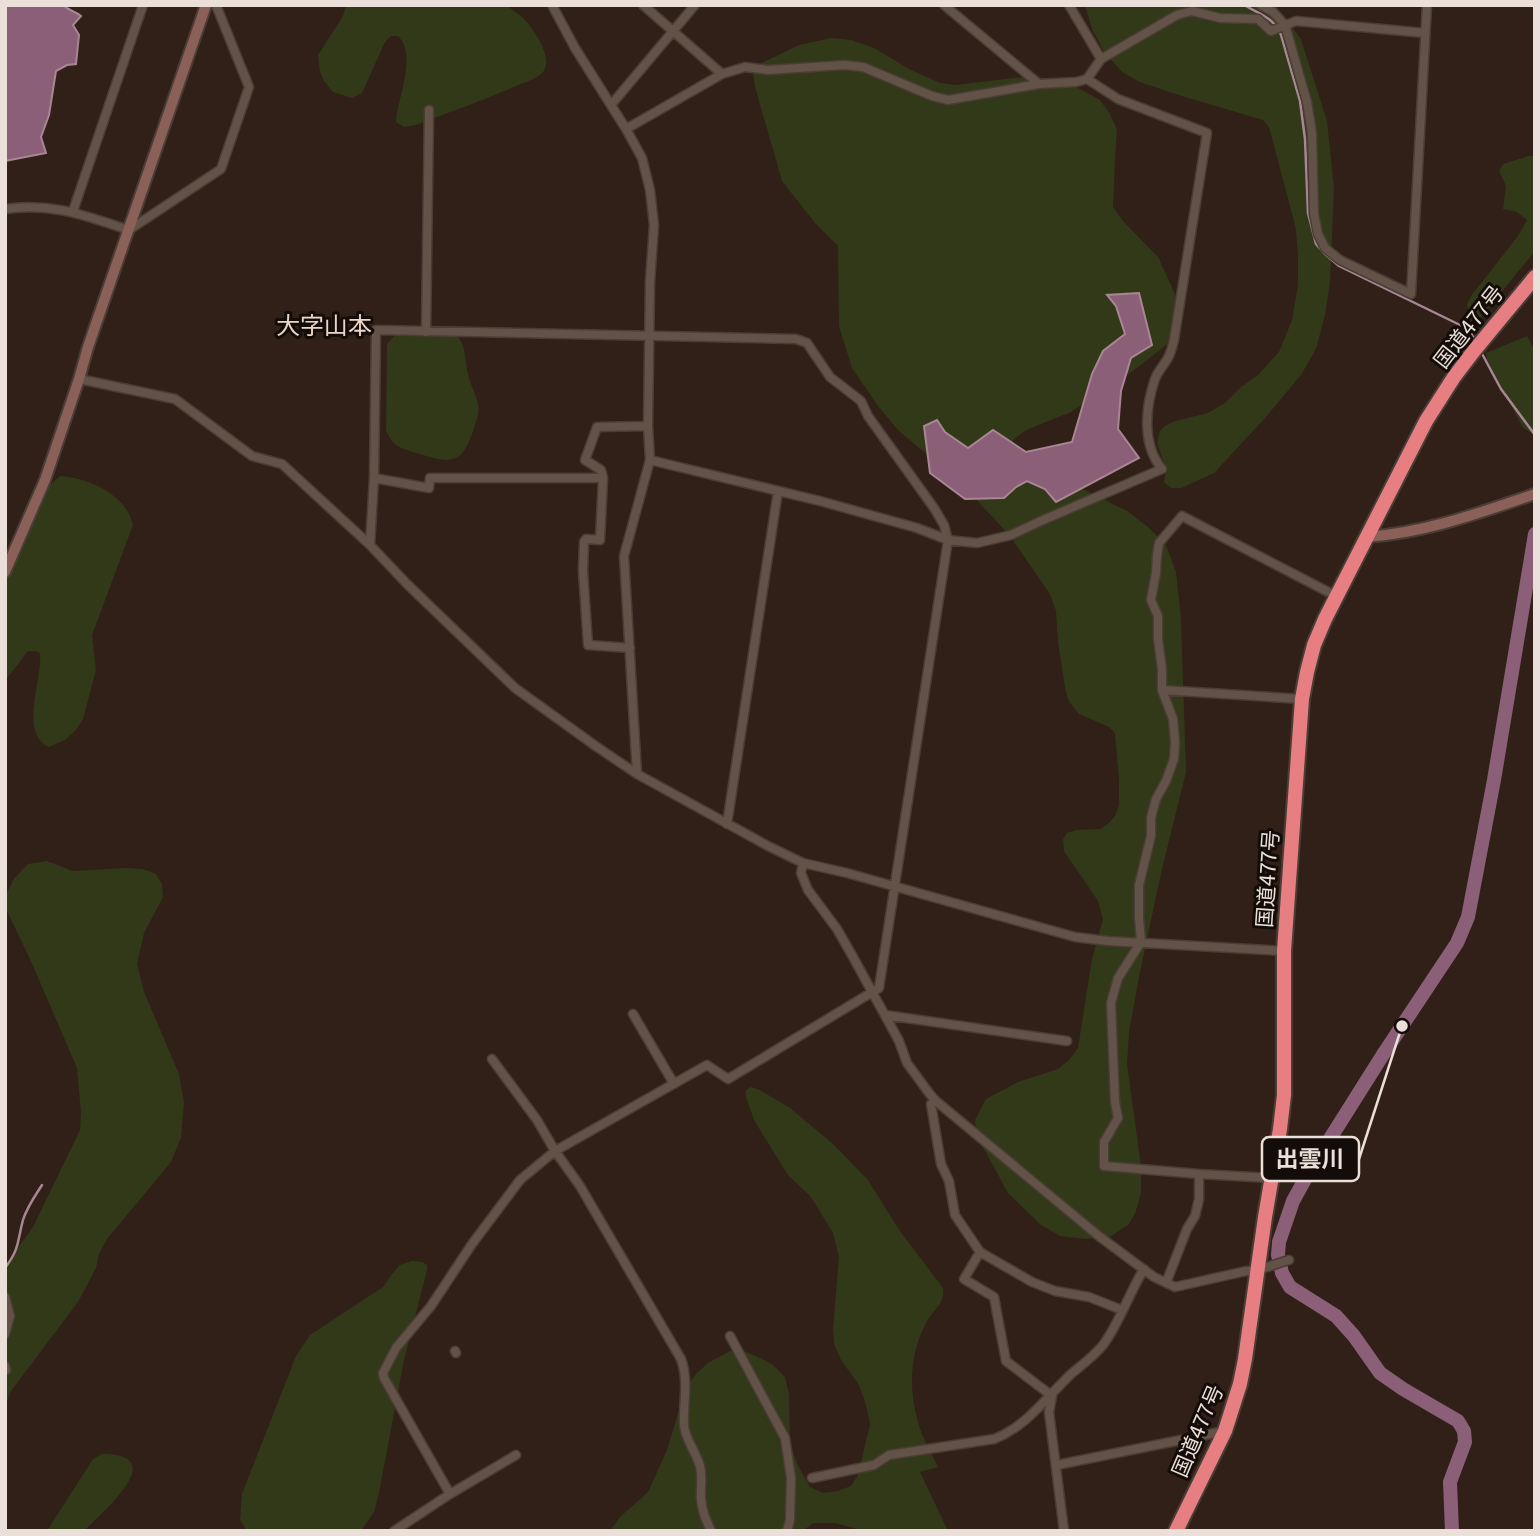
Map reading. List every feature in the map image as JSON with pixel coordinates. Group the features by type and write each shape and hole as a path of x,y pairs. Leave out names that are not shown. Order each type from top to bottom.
{"highway":[{"name":"国道477号","path":"1176,1531 1225,1432 1240,1384 1264,1268 1271,1178 1284,1095 1284,951 1302,699 1314,645 1336,596 1426,421 1454,377 1535,277"}],"street":[{"path":"73,211 143,5"},
{"path":"5,572 45,480 206,5"},
{"path":"129,230 221,169 249,87 216,5"},
{"path":"552,5 642,158 650,190 654,225 649,336 650,460 624,556 637,774"},
{"path":"558,15 562,5"},
{"path":"643,5 722,74"},
{"path":"611,105 695,5"},
{"path":"944,5 1039,84"},
{"path":"1069,5 1101,59"},
{"path":"1261,5 1273,12 1307,102 1312,133 1314,214 1318,234 1325,248 1340,260 1410,294 1427,5"},
{"path":"626,128 722,74 745,67 768,70 844,65 863,67 948,100 1039,84 1076,82 1087,79 1101,59 1177,15 1192,11 1220,18 1258,19 1271,31 1296,21 1425,33"},
{"path":"650,460 917,528 948,540 977,543 1012,536 1162,469 1149,446 1147,425 1150,399 1156,377 1169,356 1174,340 1207,133 1118,99 1087,79"},
{"path":"426,332 429,110"},
{"path":"5,209 29,206 73,211 129,230"},
{"path":"370,545 374,478 376,330 796,339 807,342 830,377 861,401 934,508 944,525 948,540 879,988 728,1079 707,1065 555,1152 520,1181 472,1244 431,1306 396,1348 383,1373 450,1494"},
{"path":"79,379 174,399 252,456 282,464 370,545 515,688 637,774 803,863 1075,937 1284,951"},
{"path":"630,648 588,645 584,542 586,539 600,540 603,478 601,470 585,460 597,427 648,426"},
{"path":"374,478 429,488 430,478 603,478"},
{"path":"727,824 778,491"},
{"path":"1366,537 1394,535 1430,527 1530,496"},
{"path":"1271,1178 1104,1166 1104,1142 1118,1118 1111,1003 1118,978 1142,942 1139,885 1151,836 1151,818 1156,799 1166,782 1174,759 1173,719 1162,690 1157,616 1151,600 1159,543 1182,516 1336,596"},
{"path":"1162,690 1302,699"},
{"path":"803,863 802,873 808,890 837,929 874,993 899,1041 907,1063 936,1101 1100,1237 1154,1277 1175,1287 1289,1260"},
{"path":"633,1014 674,1084"},
{"path":"885,1014 1067,1041"},
{"path":"492,1059 537,1120 555,1152 580,1186 681,1359 686,1383 684,1429 699,1464 704,1516 711,1531"},
{"path":"936,1101 931,1104 941,1164 949,1181 955,1215 980,1252 1032,1282 1055,1291 1089,1297 1122,1310"},
{"path":"1166,1283 1186,1229 1195,1216 1199,1199 1199,1174"},
{"path":"980,1252 964,1279 994,1297 1006,1361 1052,1396"},
{"path":"812,1478 874,1465 889,1455 994,1440 1003,1436 1052,1396 1102,1345 1144,1269"},
{"path":"5,1297 10,1316 5,1334"},
{"path":"730,1336 785,1438 791,1478 790,1520 787,1531"},
{"path":"1052,1396 1049,1412 1064,1531"},
{"path":"1057,1465 1225,1432"},
{"path":"394,1531 516,1455"}],"green space":[{"path":"346,5 507,5 533,30 544,52 546,66 541,74 531,80 416,125 404,127 396,122 406,65 404,44 398,36 391,36 385,42 362,93 352,98 333,92 324,81 318,55 343,16"},
{"path":"1085,5 1275,5 1301,39 1327,121 1334,189 1330,282 1316,349 1301,375 1214,473 1181,488 1171,488 1164,482 1166,469 1157,443 1160,431 1175,421 1208,413 1225,403 1258,375 1279,352 1292,320 1298,285 1296,229 1269,127 1263,120 1140,82 1122,72 1103,50 1092,29"},
{"path":"831,38 851,40 874,48 909,69 940,83 955,85 1023,77 1047,78 1067,82 1100,100 1117,130 1113,207 1158,257 1174,292 1181,326 1169,343 1071,412 1026,430 1013,440 1012,454 1127,511 1166,545 1176,572 1181,619 1186,772 1161,873 1129,1032 1127,1064 1141,1166 1141,1193 1135,1214 1128,1225 1111,1236 1086,1239 1060,1236 1041,1225 1008,1193 976,1134 975,1120 986,1099 1018,1082 1058,1069 1078,1048 1092,959 1103,919 1098,901 1064,851 1063,839 1067,833 1076,830 1100,829 1115,816 1119,805 1119,780 1115,733 1109,727 1079,714 1070,703 1058,642 1056,611 1050,594 1010,536 960,482 899,431 852,368 839,326 838,246 815,223 782,181 753,73 756,66 799,45"},
{"path":"1535,156 1535,251 1476,323 1471,320 1467,305 1471,296 1518,236 1527,220 1517,212 1503,209 1506,186 1499,171 1503,164"},
{"path":"440,328 453,333 461,342 478,408 473,431 464,451 454,459 447,460 403,449 392,441 386,431 387,344 394,336"},
{"path":"1527,336 1535,351 1535,435 1523,428 1487,360 1486,353"},
{"path":"60,476 94,484 114,496 129,514 133,525 92,635 96,670 83,719 65,740 49,747 40,740 33,718 40,653 28,651 5,681 5,557 41,493"},
{"path":"47,861 73,871 143,869 156,874 162,884 163,897 144,933 137,964 144,992 179,1074 184,1103 181,1138 171,1162 107,1239 99,1254 96,1268 78,1302 11,1391 5,1407 5,1266 33,1227 80,1130 77,1068 6,909 5,896 14,879 28,864"},
{"path":"751,1087 790,1108 832,1143 868,1180 899,1230 943,1288 941,1302 927,1321 917,1345 912,1383 920,1428 938,1467 920,1472 948,1531 864,1531 835,1523 813,1523 803,1531 610,1531 620,1517 648,1492 667,1450 685,1390 708,1363 730,1351 746,1352 760,1358 772,1364 785,1377 789,1394 790,1443 797,1464 810,1487 823,1493 838,1491 851,1486 858,1475 870,1424 859,1385 841,1360 834,1344 839,1257 833,1233 811,1197 788,1175 754,1120 746,1097 746,1090"},
{"path":"412,1261 427,1265 427,1270 404,1360 374,1512 361,1531 247,1531 240,1520 242,1494 296,1356 310,1335 383,1287 400,1265"},
{"path":"102,1454 122,1456 131,1463 132,1473 117,1498 84,1531 47,1531 93,1459"}],"shaded area":[{"path":"5,5 63,5 81,16 73,25 79,35 76,64 56,71 49,115 41,137 46,153 5,161"},
{"path":"1139,293 1152,345 1131,358 1121,391 1118,429 1139,458 1056,502 1045,489 1027,481 1004,498 965,499 930,473 924,426 937,420 945,432 968,448 993,430 1026,452 1072,442 1092,374 1103,351 1125,334 1116,306 1107,295"}],"waterway":[{"path":"1244,5 1270,20 1281,35 1300,101 1305,139 1308,213 1316,244 1339,266 1458,324 1470,331 1475,341"},
{"path":"1480,350 1501,389 1535,435"},
{"path":"1452,1531 1450,1482 1465,1442 1464,1431 1458,1421 1380,1373 1336,1316 1290,1287 1282,1273 1278,1255 1279,1242 1293,1201 1309,1172 1457,943 1468,917 1535,534"},
{"path":"5,1268 16,1250 27,1211 42,1185"}],"place":[{"name":"出雲川","path":"1402,1026"}],"district":[{"name":"大字山本","path":"324,326"}]}
